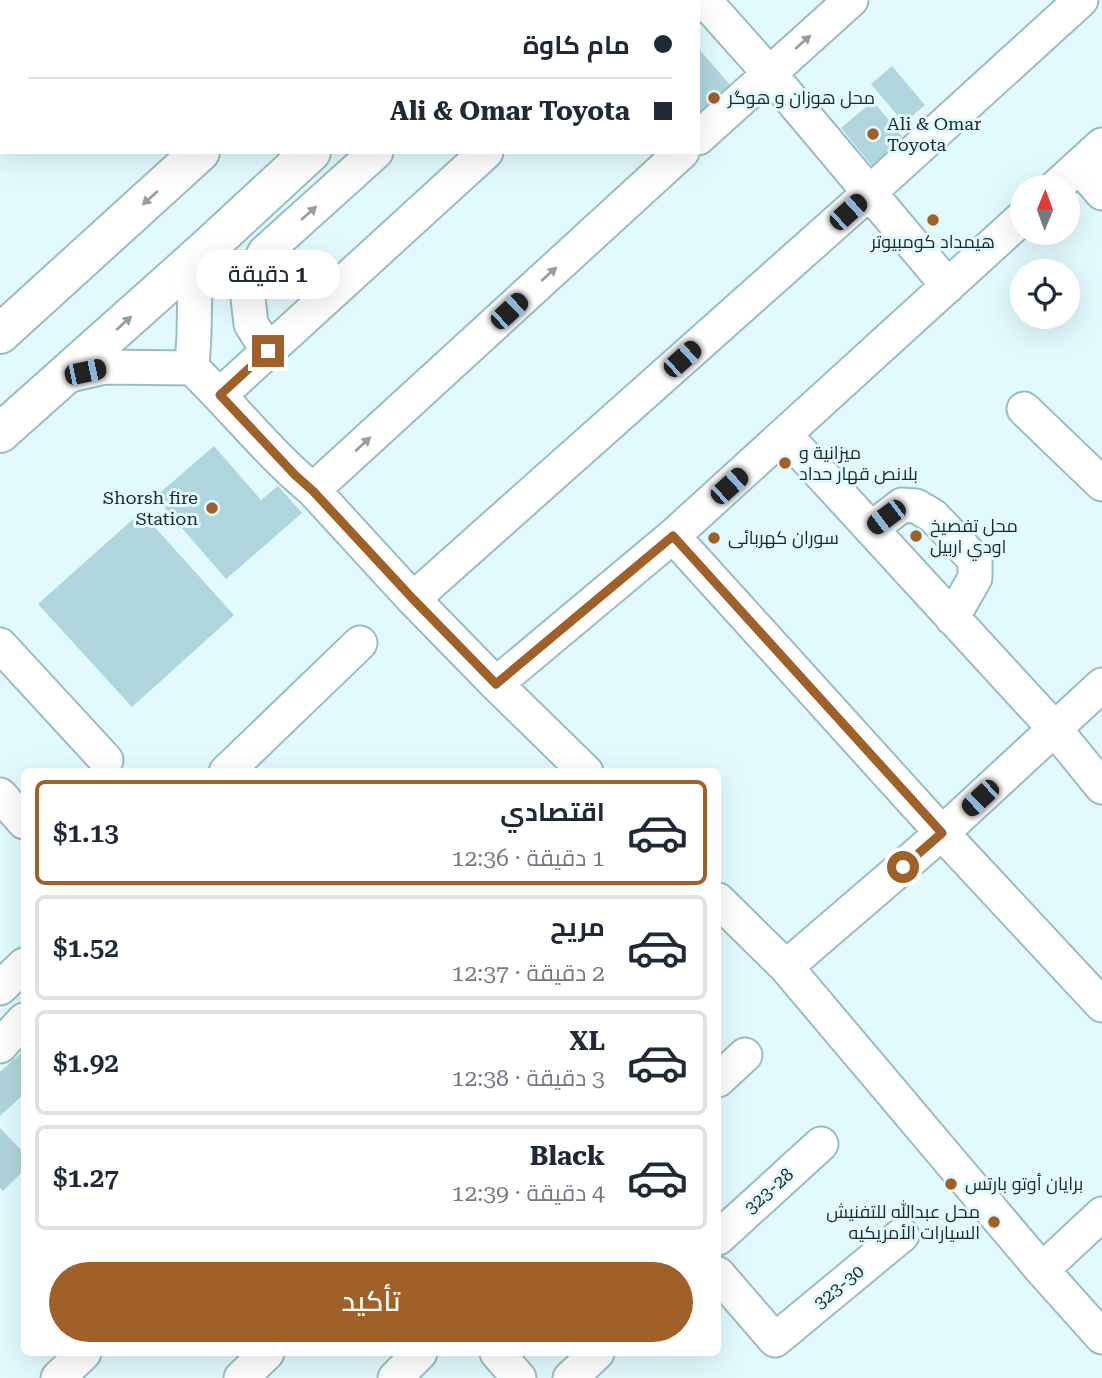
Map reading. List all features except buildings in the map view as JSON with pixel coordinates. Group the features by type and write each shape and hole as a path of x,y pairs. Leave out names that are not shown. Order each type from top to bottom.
{"highway":[{"path":"0,334 198,154"},
{"path":"0,433 309,154"}],"street":[{"path":"704,0 948,286"},
{"path":"700,136 851,0"},
{"path":"413,599 869,193 1081,0"},
{"path":"268,351 251,324 248,298 250,279 265,252 374,154"},
{"path":"220,395 484,154"},
{"path":"313,491 680,154"},
{"path":"1079,166 1102,193"},
{"path":"239,218 265,252"},
{"path":"496,684 673,536 1010,229"},
{"path":"192,368 195,280 204,251"},
{"path":"66,376 105,367 192,368 313,491 413,599 582,768"},
{"path":"1024,409 1102,484"},
{"path":"785,435 1054,728 1102,787"},
{"path":"871,529 902,505 916,506 933,516 975,560 975,578 952,618"},
{"path":"673,536 1102,1005"},
{"path":"230,768 360,643"},
{"path":"0,645 106,760"},
{"path":"786,967 942,833 1102,685"},
{"path":"0,795 21,819"},
{"path":"721,903 786,967 1042,1270 1102,1337"},
{"path":"0,988 21,968"},
{"path":"0,1046 21,1023"},
{"path":"721,1077 745,1055"},
{"name":"323-28","path":"721,1235 821,1144"},
{"path":"1042,1270 1102,1214"},
{"name":"323-30","path":"721,1277 775,1339 902,1235"},
{"path":"58,1378 81,1356"},
{"path":"241,1378 264,1356"},
{"path":"396,1378 417,1356"},
{"path":"500,1356 519,1378"},
{"path":"570,1378 594,1356"}],"place":[{"name":"محل هوزان و هوگر","path":"714,98"},
{"name":"Ali & Omar Toyota","path":"873,134"},
{"name":"هيمداد كومبيوتر","path":"933,220"},
{"name":"ميزانية و بلانص قهار حداد","path":"785,463"},
{"name":"Shorsh fire Station","path":"212,508"},
{"name":"محل تفصيخ اودي اربيل","path":"916,536"},
{"name":"سوران کهربائی","path":"714,538"},
{"name":"برايان أوتو بارتس","path":"951,1184"},
{"name":"محل عبدالله للتفنيش السيارات الأمريكيه","path":"994,1222"}],"route":[{"path":"268,351 220,395 496,684 673,536 942,833 903,867"}]}
